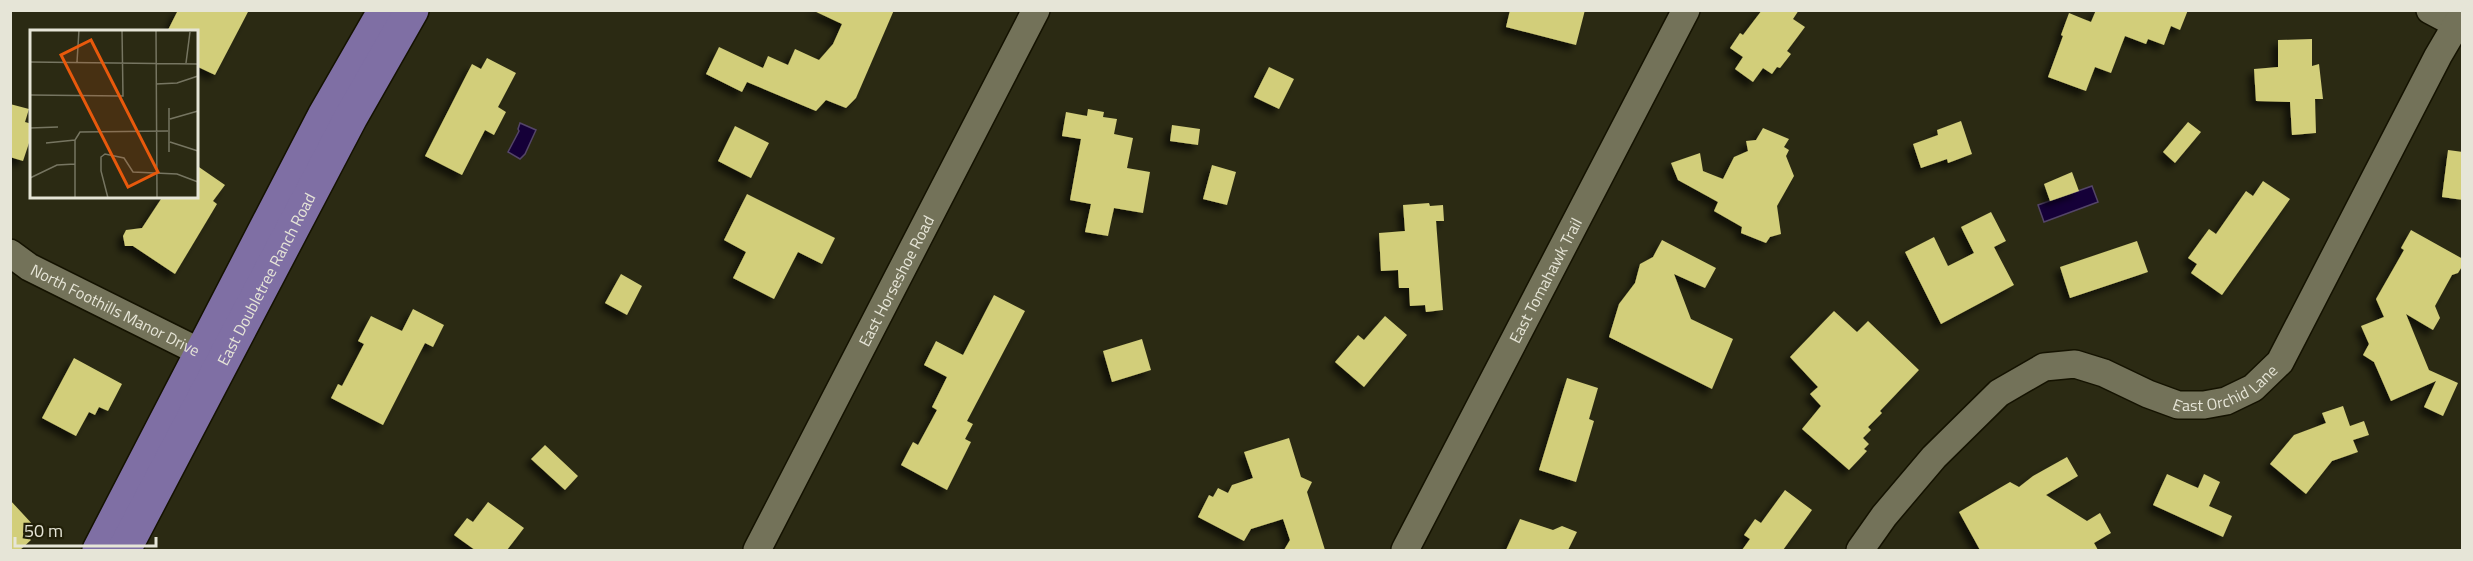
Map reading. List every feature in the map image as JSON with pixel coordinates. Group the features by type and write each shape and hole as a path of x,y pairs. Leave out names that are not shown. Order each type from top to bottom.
{"main road":[{"name":"East Doubletree Ranch Road","path":"124,550 324,116 385,10"},
{"name":"East Doubletree Ranch Road","path":"99,550 412,10"}],"street":[{"name":"East Horseshoe Road","path":"757,550 1036,10"},
{"name":"East Tomahawk Trail","path":"1405,550 1686,10"},
{"path":"2430,10 2461,22"},
{"name":"East Orchid Lane","path":"1860,550 1884,516 1934,457 2000,393 2044,367 2075,364 2104,373 2148,394 2178,405 2204,405 2226,401 2253,388 2280,363 2438,56 2461,22"},
{"name":"North Foothills Manor Drive","path":"10,253 30,267 212,358"}],"shaded area":[{"path":"520,123 536,130 525,154 520,159 508,152 519,131"},
{"path":"2092,186 2098,202 2044,222 2038,205"}],"building":[{"path":"178,10 249,10 215,75 198,67 198,30 168,30"},
{"path":"812,10 894,10 856,98 846,108 826,100 816,111 747,82 742,92 706,74 719,47 763,68 768,56 788,65 795,49 819,60 833,44 842,24"},
{"path":"1510,10 1585,10 1576,45 1506,27"},
{"path":"1762,10 1799,10 1793,19 1805,27 1787,51 1791,54 1780,68 1777,67 1772,74 1763,68 1753,82 1735,69 1743,57 1730,48 1740,33 1743,35"},
{"path":"2096,10 2188,10 2180,30 2171,26 2164,45 2148,39 2146,44 2125,36 2111,73 2095,67 2086,91 2048,77 2069,13 2091,22"},
{"path":"2312,39 2312,66 2319,64 2323,99 2315,99 2316,133 2292,135 2290,102 2256,101 2254,69 2278,67 2278,40"},
{"path":"487,58 516,73 498,107 506,112 494,135 485,130 462,175 425,156 472,64 481,69"},
{"path":"1269,67 1294,79 1279,109 1254,97"},
{"path":"10,104 29,109 25,122 30,123 30,140 23,161 10,157"},
{"path":"1088,109 1104,112 1103,117 1117,119 1114,134 1133,138 1127,168 1150,172 1143,213 1114,208 1108,236 1085,232 1091,204 1070,200 1081,139 1062,136 1066,112 1087,116"},
{"path":"1961,121 1972,154 1948,163 1947,159 1921,168 1913,144 1938,135 1937,130"},
{"path":"2188,122 2201,132 2175,163 2163,152"},
{"path":"1172,125 1200,129 1198,145 1170,141"},
{"path":"735,126 769,143 751,178 718,161"},
{"path":"1763,128 1789,139 1784,147 1789,150 1786,156 1794,176 1777,206 1781,234 1770,237 1766,243 1741,233 1742,227 1714,211 1718,202 1678,180 1671,163 1700,153 1703,171 1723,179 1734,157 1748,151 1746,141 1756,140"},
{"path":"2448,150 2463,152 2463,200 2442,197"},
{"path":"1212,165 1236,172 1227,205 1203,199"},
{"path":"198,166 225,185 213,201 217,204 175,274 133,246 125,246 123,236 126,230 142,228 162,198 198,198"},
{"path":"2072,172 2079,191 2050,201 2044,184"},
{"path":"2263,181 2290,199 2222,295 2191,273 2197,264 2188,258 2209,229 2216,234 2246,191 2253,196"},
{"path":"747,194 835,238 822,264 798,252 774,299 733,278 746,252 724,240"},
{"path":"1429,203 1430,206 1443,205 1444,221 1436,221 1443,310 1426,312 1425,305 1410,306 1409,288 1399,288 1398,270 1381,271 1379,233 1405,231 1403,205"},
{"path":"1991,212 2006,241 1994,247 2014,285 1941,324 1905,252 1934,237 1948,266 1974,253 1961,227"},
{"path":"2411,230 2463,259 2463,265 2458,273 2452,275 2435,306 2440,318 2433,330 2406,314 2429,370 2458,383 2443,416 2424,407 2436,381 2391,401 2374,362 2363,355 2369,344 2361,326 2384,317 2376,299 2404,250 2401,248"},
{"path":"1662,240 1716,268 1705,288 1674,274 1691,319 1733,339 1712,389 1609,337 1619,304 1635,283 1640,264 1653,257"},
{"path":"2137,241 2148,272 2070,298 2060,267"},
{"path":"621,274 642,286 627,315 605,303"},
{"path":"994,295 1025,311 967,421 973,424 965,439 971,442 947,490 901,465 913,442 918,445 937,410 932,407 947,377 924,365 936,341 963,355"},
{"path":"413,309 444,325 433,347 425,343 383,425 331,398 338,384 342,386 364,344 358,341 371,316 402,331"},
{"path":"1834,311 1857,332 1868,321 1919,370 1868,427 1871,430 1863,438 1869,444 1864,449 1867,451 1849,470 1802,429 1821,406 1810,394 1818,387 1790,357"},
{"path":"1385,316 1407,335 1364,387 1335,362 1358,335 1364,340"},
{"path":"1142,339 1151,370 1112,382 1103,351"},
{"path":"74,358 122,384 108,411 99,407 95,415 89,412 76,436 42,418"},
{"path":"1567,378 1598,388 1589,419 1594,421 1576,482 1539,470"},
{"path":"2343,406 2350,426 2364,421 2369,435 2353,440 2358,452 2332,461 2306,494 2270,464 2294,435 2326,423 2322,413"},
{"path":"1289,438 1301,477 1312,482 1307,492 1325,550 1284,550 1290,540 1283,519 1251,529 1244,541 1198,517 1209,495 1213,497 1218,488 1228,493 1232,485 1253,478 1244,452"},
{"path":"545,445 578,476 565,490 531,459"},
{"path":"2067,457 2078,476 2046,495 2087,521 2100,513 2111,533 2094,543 2098,550 1980,550 1959,512 2010,482 2019,487 2033,476"},
{"path":"2167,474 2198,488 2204,474 2220,482 2209,506 2232,516 2223,537 2153,505"},
{"path":"1785,490 1812,510 1783,550 1742,550 1750,539 1744,535 1755,519 1761,523"},
{"path":"10,500 35,527 26,535 31,540 20,550 10,550"},
{"path":"488,502 524,528 507,550 475,550 454,535 467,518 473,522"},
{"path":"1520,519 1553,530 1562,526 1577,532 1568,550 1506,550"}]}
